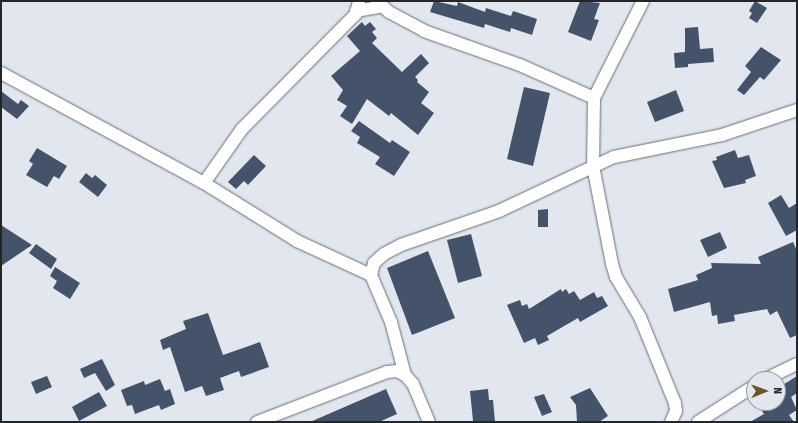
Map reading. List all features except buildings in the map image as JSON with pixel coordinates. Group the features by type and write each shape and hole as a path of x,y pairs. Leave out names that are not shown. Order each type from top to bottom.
{"street":[{"path":"643,1 594,98 593,166 616,278 640,317 675,403 676,411 671,422"},
{"path":"204,183 242,130 358,6 380,4 424,31 520,65 594,98"},
{"path":"1,73 204,183 297,241 371,275"},
{"path":"405,375 391,322 371,275 374,263 384,254 401,245 499,211 593,166 641,150 722,135 797,110"},
{"path":"783,371 797,364"},
{"path":"257,422 387,372 397,371 405,375 413,384 429,422"},
{"path":"698,422 746,391"}]}
